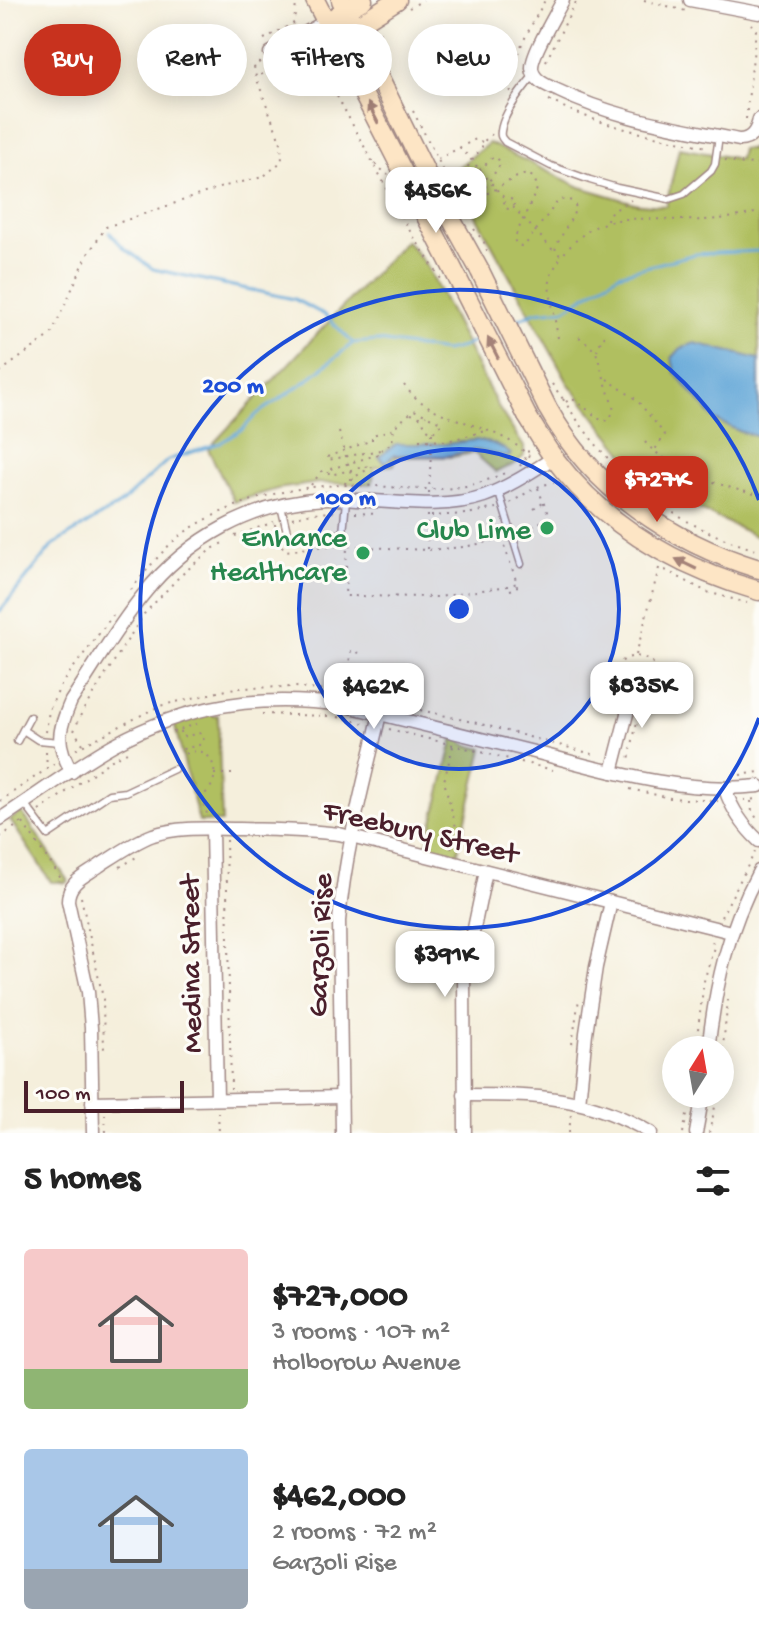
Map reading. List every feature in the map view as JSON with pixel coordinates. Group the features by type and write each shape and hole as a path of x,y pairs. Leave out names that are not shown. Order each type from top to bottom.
{"main road":[{"path":"315,0 328,24"},
{"path":"347,12 363,0"},
{"path":"347,12 397,0"},
{"path":"347,12 429,179 485,265 558,403 572,446 615,491 665,529 732,561 759,569"},
{"path":"362,96 451,282 553,458 611,516 653,547 758,598"},
{"path":"553,458 572,446"}],"street":[{"path":"563,0 533,60 534,75 539,81 600,108 641,121 739,140 747,139 756,129 752,121"},
{"path":"690,0 755,18"},
{"path":"72,772 60,742 64,717 71,701 134,606 182,555 208,536 252,513 297,502 445,503 471,500 508,486 553,458"},
{"path":"612,772 636,679"},
{"path":"0,819 111,746 148,728 225,704 265,700 304,700 343,705 379,720 670,785 725,789 759,786"},
{"name":"Garzoli Rise","path":"342,1133 341,890 379,720"},
{"path":"725,789 757,846"},
{"name":"Freebury Street","path":"93,1133 98,1102 88,992 68,892 74,883 144,839 209,823 351,837 731,932"},
{"name":"Medina Street","path":"209,823 217,1099"},
{"path":"465,1133 464,976 486,871"},
{"path":"710,1036 721,967 731,932 759,871"},
{"path":"579,1103 596,967 611,902"},
{"path":"464,1095 525,1095 579,1103 609,1112 651,1133"},
{"path":"98,1102 342,1097"},
{"path":"696,1133 700,1108"}],"lane":[{"path":"534,75 514,101 501,137 551,166 590,180 660,198 677,198 711,171 719,136"},
{"path":"498,490 521,564"},
{"path":"281,505 288,536 343,534 346,500"},
{"path":"17,741 30,717"},
{"path":"23,730 38,740 60,742"},
{"path":"24,803 48,835 109,794 125,792 174,769"}],"path":[{"path":"292,24 295,2 303,0"},
{"path":"514,101 509,87 515,60 545,0"},
{"path":"544,64 577,0"},
{"path":"644,0 654,3"},
{"path":"752,121 757,35 755,18"},
{"path":"0,372 51,335 88,254 106,227 225,186 263,177 282,161 281,143 256,77 254,66 263,59"},
{"path":"256,77 263,74"},
{"path":"337,96 410,231 433,265 451,282"},
{"path":"410,105 462,208"},
{"path":"501,131 482,143 467,168 468,175 475,175 493,157 500,160 500,166 489,180 486,191 491,193 519,176 529,175 536,182 537,189 515,234 516,244 521,246 525,245 558,201 569,199 575,203 576,211 555,252"},
{"path":"438,159 476,139 482,143"},
{"path":"460,147 506,200 514,202 513,207 562,256"},
{"path":"716,159 759,163"},
{"path":"607,222 608,214 631,202 633,192"},
{"path":"506,200 505,207 513,207"},
{"path":"558,338 549,278 562,256 587,231 625,218 705,220 759,212"},
{"path":"473,228 484,242 485,265"},
{"path":"596,352 602,338 608,333"},
{"path":"577,336 596,352 614,410 609,420 602,421 575,400 558,403 597,448 641,491 715,536 759,551"},
{"path":"605,378 637,400 665,435 653,452"},
{"path":"404,385 417,400 510,442 528,454"},
{"path":"394,428 392,443 380,450 328,460 327,457 372,440 372,435 394,428 414,410 441,422 432,433 427,550"},
{"path":"410,413 422,418 425,427 432,433"},
{"path":"422,418 426,415"},
{"path":"419,440 447,441 487,431"},
{"path":"339,432 354,485 463,487 505,473"},
{"path":"645,442 653,452 677,467 759,495"},
{"path":"519,467 528,454 528,447"},
{"path":"310,487 322,471 376,455 380,450"},
{"path":"327,470 330,475 372,465 346,480 345,485"},
{"path":"433,516 467,514 503,506 538,487 556,483"},
{"path":"513,537 549,517 538,487"},
{"path":"534,509 544,503"},
{"path":"0,801 83,744 74,731 82,712 144,614 179,577 209,551 233,536 311,513 331,512"},
{"path":"510,590 517,588 517,583 502,539 464,547 427,550 347,546 345,596 439,597 517,583"},
{"path":"636,656 660,567 707,592 758,598"},
{"path":"343,693 351,651 360,653"},
{"path":"628,763 642,708 654,695 660,681 657,667 652,662"},
{"path":"258,714 379,720 453,745 562,772"},
{"path":"172,732 200,723"},
{"path":"179,730 181,737 201,733 204,740 199,745 183,749 184,754 202,751 210,757 214,774 211,787 201,797 209,823"},
{"path":"448,861 456,827 444,781 453,745"},
{"path":"0,837 133,748"},
{"path":"214,774 233,774 232,771"},
{"path":"624,787 670,798 717,801"},
{"path":"750,800 752,812 759,821"},
{"path":"225,839 231,1099"},
{"path":"697,1036 704,981 714,947 712,939 703,934 706,916 722,916 757,846"},
{"path":"112,872 139,855"},
{"path":"81,895 103,998 104,1057"},
{"path":"724,1036 728,998"},
{"path":"217,1099 219,1133"},
{"path":"98,1102 106,1133"},
{"path":"683,1133 688,1108"},
{"path":"709,1133 715,1108"}],"green space":[{"path":"489,143 580,187 638,204 666,206 679,148 739,159 741,149 759,147 759,538 649,485 568,383 452,172"},
{"path":"406,240 427,266 498,407 524,447 524,456 515,464 496,472 474,453 452,457 396,457 394,465 375,467 372,484 318,483 277,489 234,502 208,449"},
{"path":"211,712 214,716 218,715 222,822 199,822 174,723"},
{"path":"454,737 462,739 464,744 483,749 457,856 426,849"},
{"path":"22,812 68,881 66,883 51,882 10,820"}],"water":[{"path":"695,343 759,359 759,437 715,420 675,373 672,358 681,348"},
{"path":"476,440 495,444 511,454 509,457 474,450 446,456 394,455 385,463 379,457 396,444 445,444"}],"waterway":[{"path":"109,232 124,248 153,269 294,299 325,315 352,342"},
{"path":"514,321 536,312 565,309 619,274 695,254 759,251"},
{"path":"0,611 53,545 120,504 168,460 220,443 243,429 257,414 305,382 353,343 378,341 445,351 482,338"}],"place":[{"name":"Club Lime","path":"547,528"},
{"name":"Enhance Healthcare","path":"363,553"}]}
